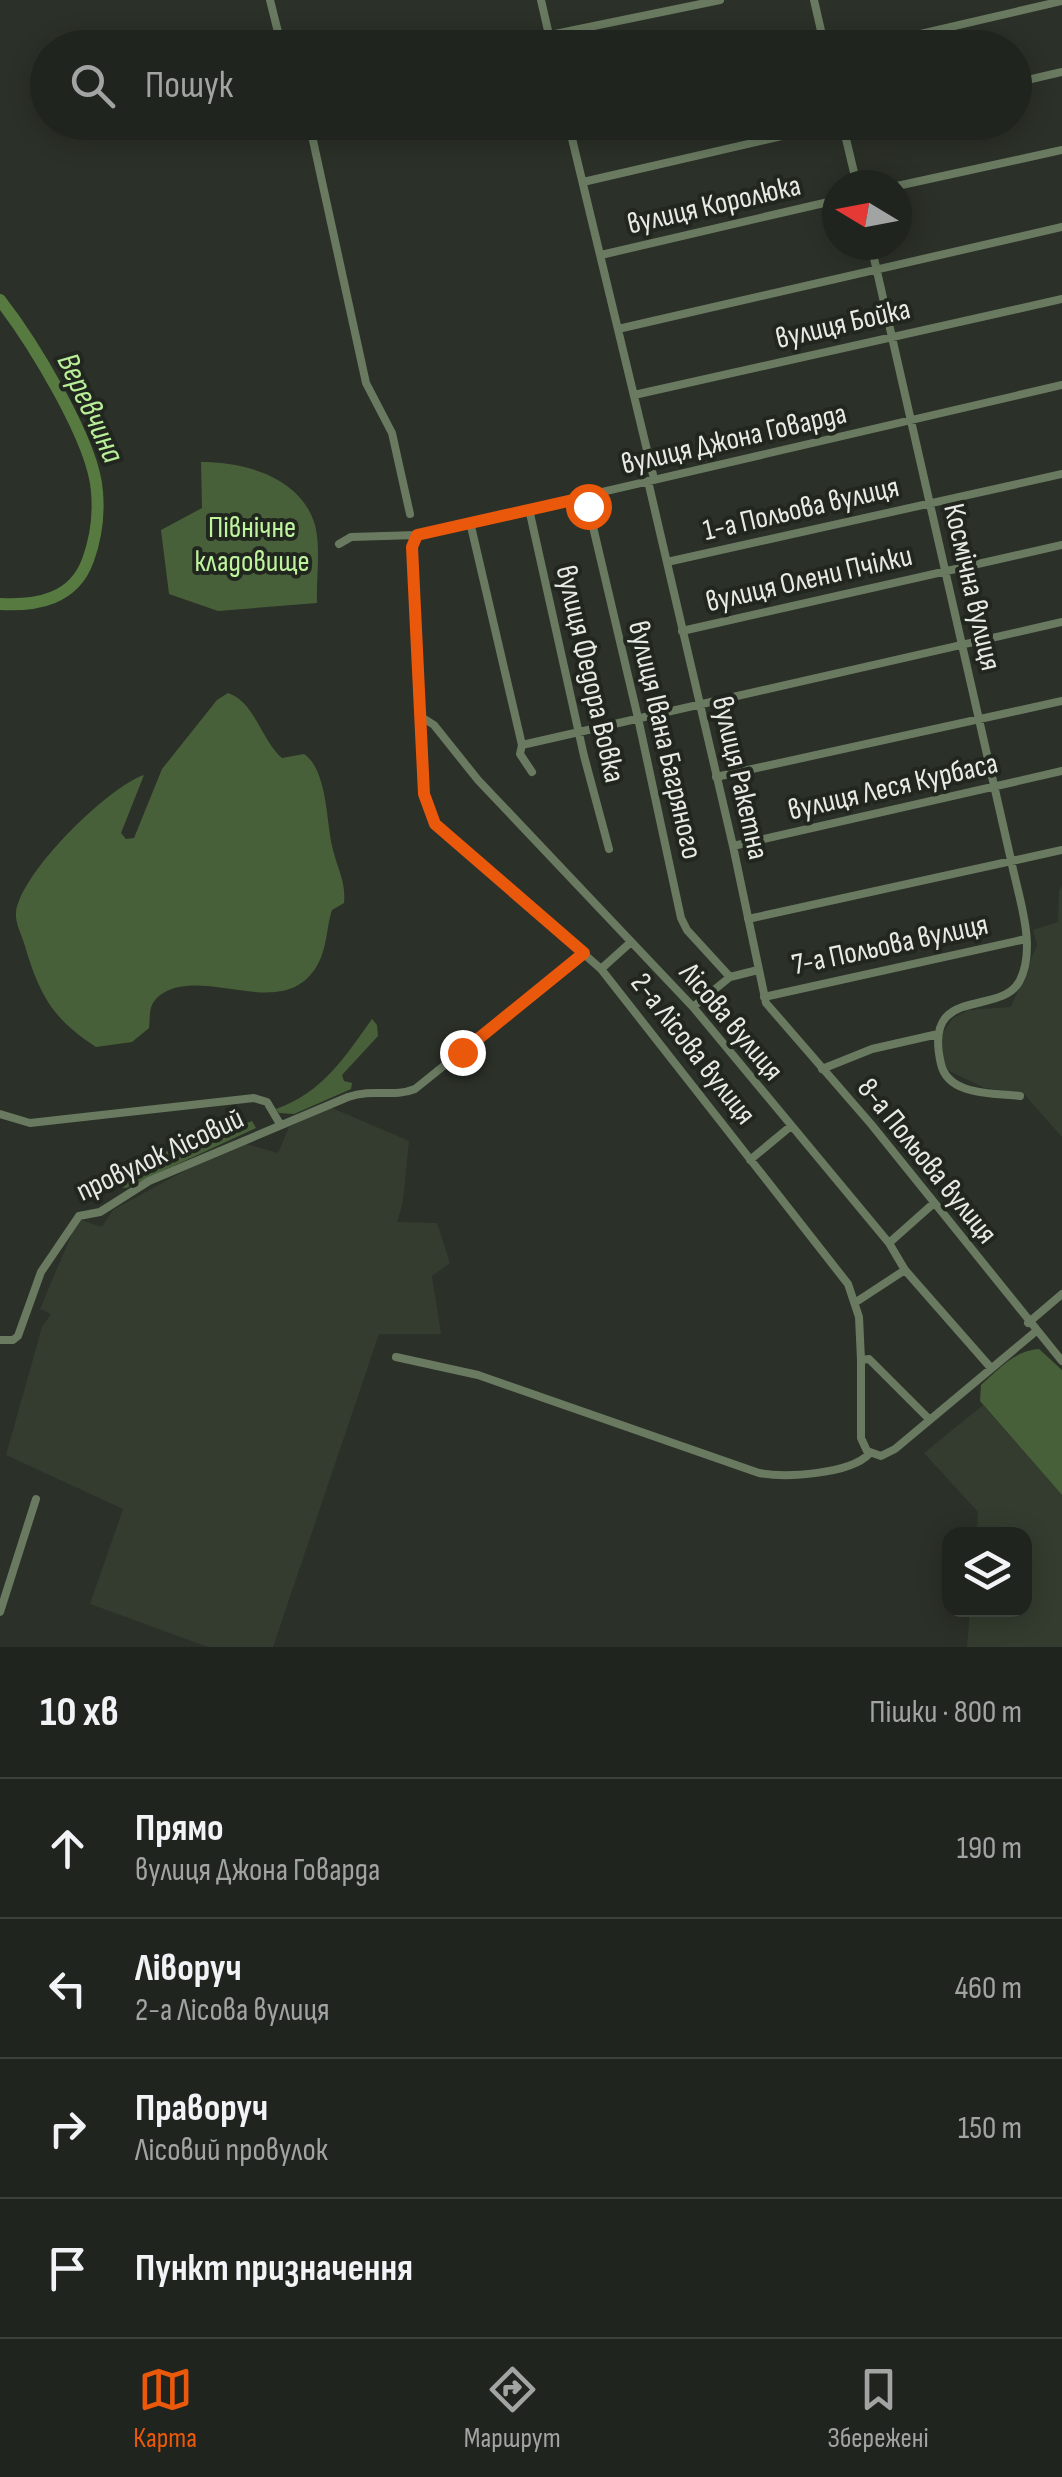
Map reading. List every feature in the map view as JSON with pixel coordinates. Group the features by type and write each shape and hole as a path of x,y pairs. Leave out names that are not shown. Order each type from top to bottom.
{"street":[{"path":"270,0 278,30"},
{"path":"541,0 548,30"},
{"path":"578,30 720,0"},
{"path":"814,0 821,30"},
{"path":"937,30 1062,1"},
{"path":"1032,79 1062,72"},
{"path":"313,140 366,383 392,434 410,514"},
{"name":"вулиця Ракетна","path":"572,140 634,396 666,562 734,846 764,997 774,1014 822,1068"},
{"path":"583,182 768,140"},
{"path":"847,140 854,170"},
{"path":"912,183 1062,150"},
{"name":"вулиця Королюка","path":"601,254 822,203"},
{"path":"618,328 1062,227"},
{"name":"Космічна вулиця","path":"875,260 1026,939"},
{"name":"вулиця Бойка","path":"634,396 1062,298"},
{"name":"вулиця Джона Говарда","path":"339,544 351,537 417,535 1062,385"},
{"name":"1-а Польова вулиця","path":"666,562 1062,474"},
{"name":"вулиця Івана Багряного","path":"586,497 684,925 730,978"},
{"name":"вулиця Федора Вовка","path":"529,509 608,849"},
{"path":"470,522 522,745 520,756 532,772"},
{"name":"2-а Лісова вулиця","path":"417,535 411,554 423,718 424,794 432,820 601,969 848,1284 861,1331 861,1438 870,1454"},
{"name":"вулиця Олени Пчілки","path":"682,630 1062,546"},
{"path":"522,745 1062,622"},
{"path":"716,777 1062,701"},
{"name":"Лісова вулиця","path":"423,718 434,725 478,780 693,1007 889,1243 905,1270 991,1368"},
{"name":"вулиця Леся Курбаса","path":"734,846 1062,771"},
{"path":"748,919 1062,850"},
{"path":"1020,1096 967,1089 948,1080 941,1068 938,1034 953,1012 966,1004 1010,992 1016,986 1024,968 1026,939"},
{"name":"7-а Польова вулиця","path":"764,997 1026,939"},
{"path":"601,969 631,942"},
{"name":"провулок Лісовий","path":"0,1340 13,1340 20,1333 42,1272 78,1216 100,1212 149,1181 358,1093 380,1090 398,1094 415,1089 584,953"},
{"path":"693,1007 730,978 758,970"},
{"name":"8-а Польова вулиця","path":"938,1034 872,1049 822,1068 1062,1362"},
{"path":"0,1114 30,1123 254,1098 266,1102 280,1124"},
{"path":"750,1160 791,1126"},
{"path":"889,1243 934,1203"},
{"path":"856,1302 905,1270"},
{"path":"1028,1324 1062,1294"},
{"path":"396,1357 478,1375 758,1474 788,1475 846,1468 870,1454 890,1452 1035,1332"},
{"path":"861,1360 869,1359 930,1420"},
{"path":"0,1612 36,1499"}],"shaded area":[{"path":"1062,887 1062,1137 1023,1093 985,1088 945,1069 940,1037 953,1018 969,1010 1011,1007 1037,945 1033,930 1058,922"},
{"path":"330,1107 409,1141 403,1202 397,1222 437,1223 450,1263 432,1276 441,1334 379,1334 273,1647 208,1647 90,1604 123,1509 6,1455 42,1327 51,1314 40,1309 78,1219 102,1227 113,1210 215,1154 243,1143 278,1153 289,1127"},
{"path":"983,1405 1062,1495 1062,1647 967,1647 969,1617 1032,1617 1032,1527 977,1527 978,1512 924,1453"}],"green space":[{"name":"Північне кладовище","path":"201,462 253,469 297,495 308,509 317,534 317,603 218,611 169,594 161,530 202,508"},
{"path":"228,693 245,704 282,758 304,754 318,772 343,882 344,903 332,910 319,962 301,983 266,992 206,986 169,990 153,1002 149,1028 132,1042 96,1047 57,1015 42,990 16,920 21,896 49,855 89,813 144,775 121,833 126,839 134,838 162,769 217,700"},
{"path":"372,1019 378,1036 342,1075 344,1081 352,1083 351,1089 294,1114 279,1113 276,1109 307,1094 331,1072"},
{"path":"252,1121 256,1128 126,1188 113,1186 117,1174"},
{"path":"1039,1349 1062,1370 1062,1495 980,1401 981,1385 1000,1367 1022,1353"}],"waterway":[{"name":"Веревчина","path":"0,300 44,365 73,419 93,471 98,509 91,552 74,584 41,601 0,604"}],"route":[{"path":"462,1052 584,953 460,848 430,816 424,794 412,547 417,535 523,510 586,497 588,506"}]}
